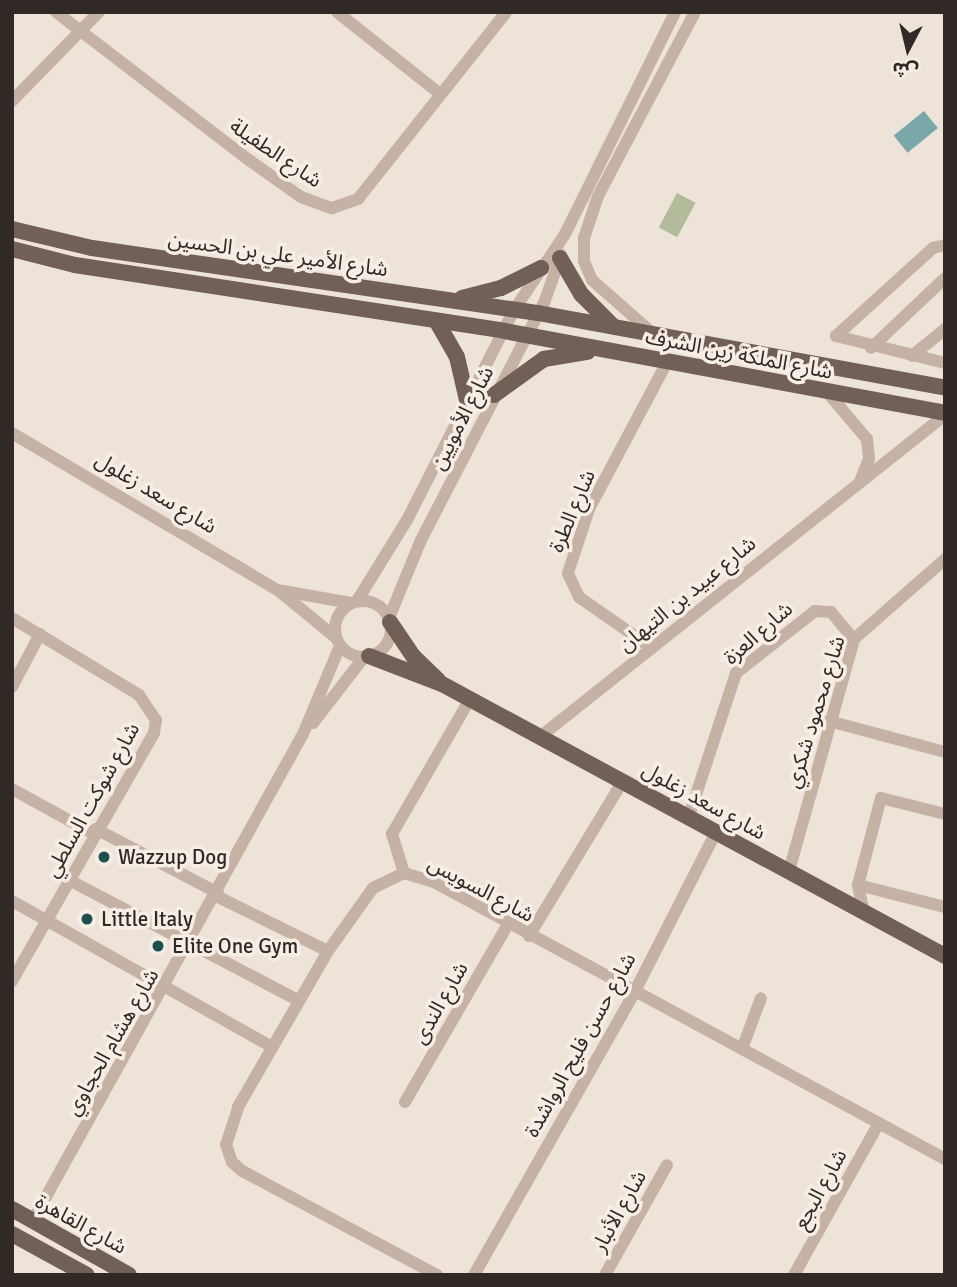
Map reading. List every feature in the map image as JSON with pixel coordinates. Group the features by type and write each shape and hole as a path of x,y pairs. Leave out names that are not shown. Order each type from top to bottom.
{"main road":[{"name":"شارع الأمير علي بن الحسين","path":"12,229 92,248 538,313"},
{"name":"شارع الأمير علي بن الحسين","path":"12,249 75,265 526,335"},
{"path":"560,258 581,294 613,326"},
{"path":"450,301 501,288 541,268"},
{"name":"شارع الملكة زين الشرف","path":"538,313 945,388"},
{"path":"438,322 457,357 467,400"},
{"name":"شارع الملكة زين الشرف","path":"526,335 945,414"},
{"path":"494,395 544,359 607,350"},
{"name":"شارع سعد زغلول","path":"390,620 413,656 442,684"},
{"name":"شارع سعد زغلول","path":"366,656 442,684 945,956"},
{"name":"شارع القاهرة","path":"12,1209 129,1275"},
{"name":"شارع القاهرة","path":"12,1234 87,1275"}],"street":[{"name":"شارع الطفيلة","path":"56,12 248,160 301,197 332,208 358,199 506,12"},
{"path":"12,102 99,12"},
{"path":"337,12 440,94"},
{"path":"651,332 592,280 584,261 584,238 598,195 695,12"},
{"name":"شارع الأمويين","path":"354,602 407,520 514,310 565,234 671,14"},
{"name":"شارع الأمويين","path":"390,620 421,540 538,313 560,258 565,234"},
{"path":"945,245 933,248 836,332 838,339 945,363"},
{"path":"871,348 945,278"},
{"path":"912,356 945,329"},
{"name":"شارع الطرة","path":"652,648 579,597 568,573 589,509 667,362"},
{"path":"828,393 867,439 869,459 859,483"},
{"name":"شارع عبيد بن التيهان","path":"541,736 945,414"},
{"name":"شارع سعد زغلول","path":"12,433 278,590 338,642"},
{"name":"شارع محمود شكري","path":"789,871 854,639 945,559"},
{"name":"شارع سعد زغلول","path":"278,590 354,602"},
{"path":"354,602 376,604 390,620 384,647 366,656 338,642 339,613 354,602"},
{"name":"شارع العزة","path":"689,816 736,673 815,611 831,612 854,639"},
{"name":"شارع شوكت السلطي","path":"12,618 139,695 155,715 154,733 95,831 49,923 12,981"},
{"path":"12,687 40,634"},
{"name":"شارع هشام الحجاوي","path":"33,1220 165,989 303,734 338,642"},
{"name":"شارع هشام الحجاوي","path":"303,734 366,656"},
{"path":"404,873 391,840 393,830 470,699"},
{"path":"829,721 945,752"},
{"path":"529,936 622,781"},
{"path":"12,789 328,951"},
{"path":"864,912 858,885 881,798 945,814"},
{"name":"شارع حسن فليح الرواشدة","path":"474,1275 634,993 716,832"},
{"name":"شارع السويس","path":"437,1275 242,1171 232,1161 226,1145 230,1122 328,951 373,888 404,873 434,882 634,993 945,1159"},
{"path":"69,880 298,1000"},
{"path":"858,885 945,907"},
{"path":"12,901 272,1047"},
{"name":"شارع الندى","path":"405,1102 508,924"},
{"path":"742,1049 761,998"},
{"name":"شارع البجع","path":"794,1275 879,1123"},
{"name":"شارع الأنبار","path":"605,1275 667,1166"}],"green space":[{"path":"677,193 696,203 677,237 659,227"}],"water":[{"path":"924,111 938,128 908,153 894,136"}],"place":[{"name":"Wazzup Dog","path":"104,857"},
{"name":"Little Italy","path":"87,919"},
{"name":"Elite One Gym","path":"158,946"}]}
